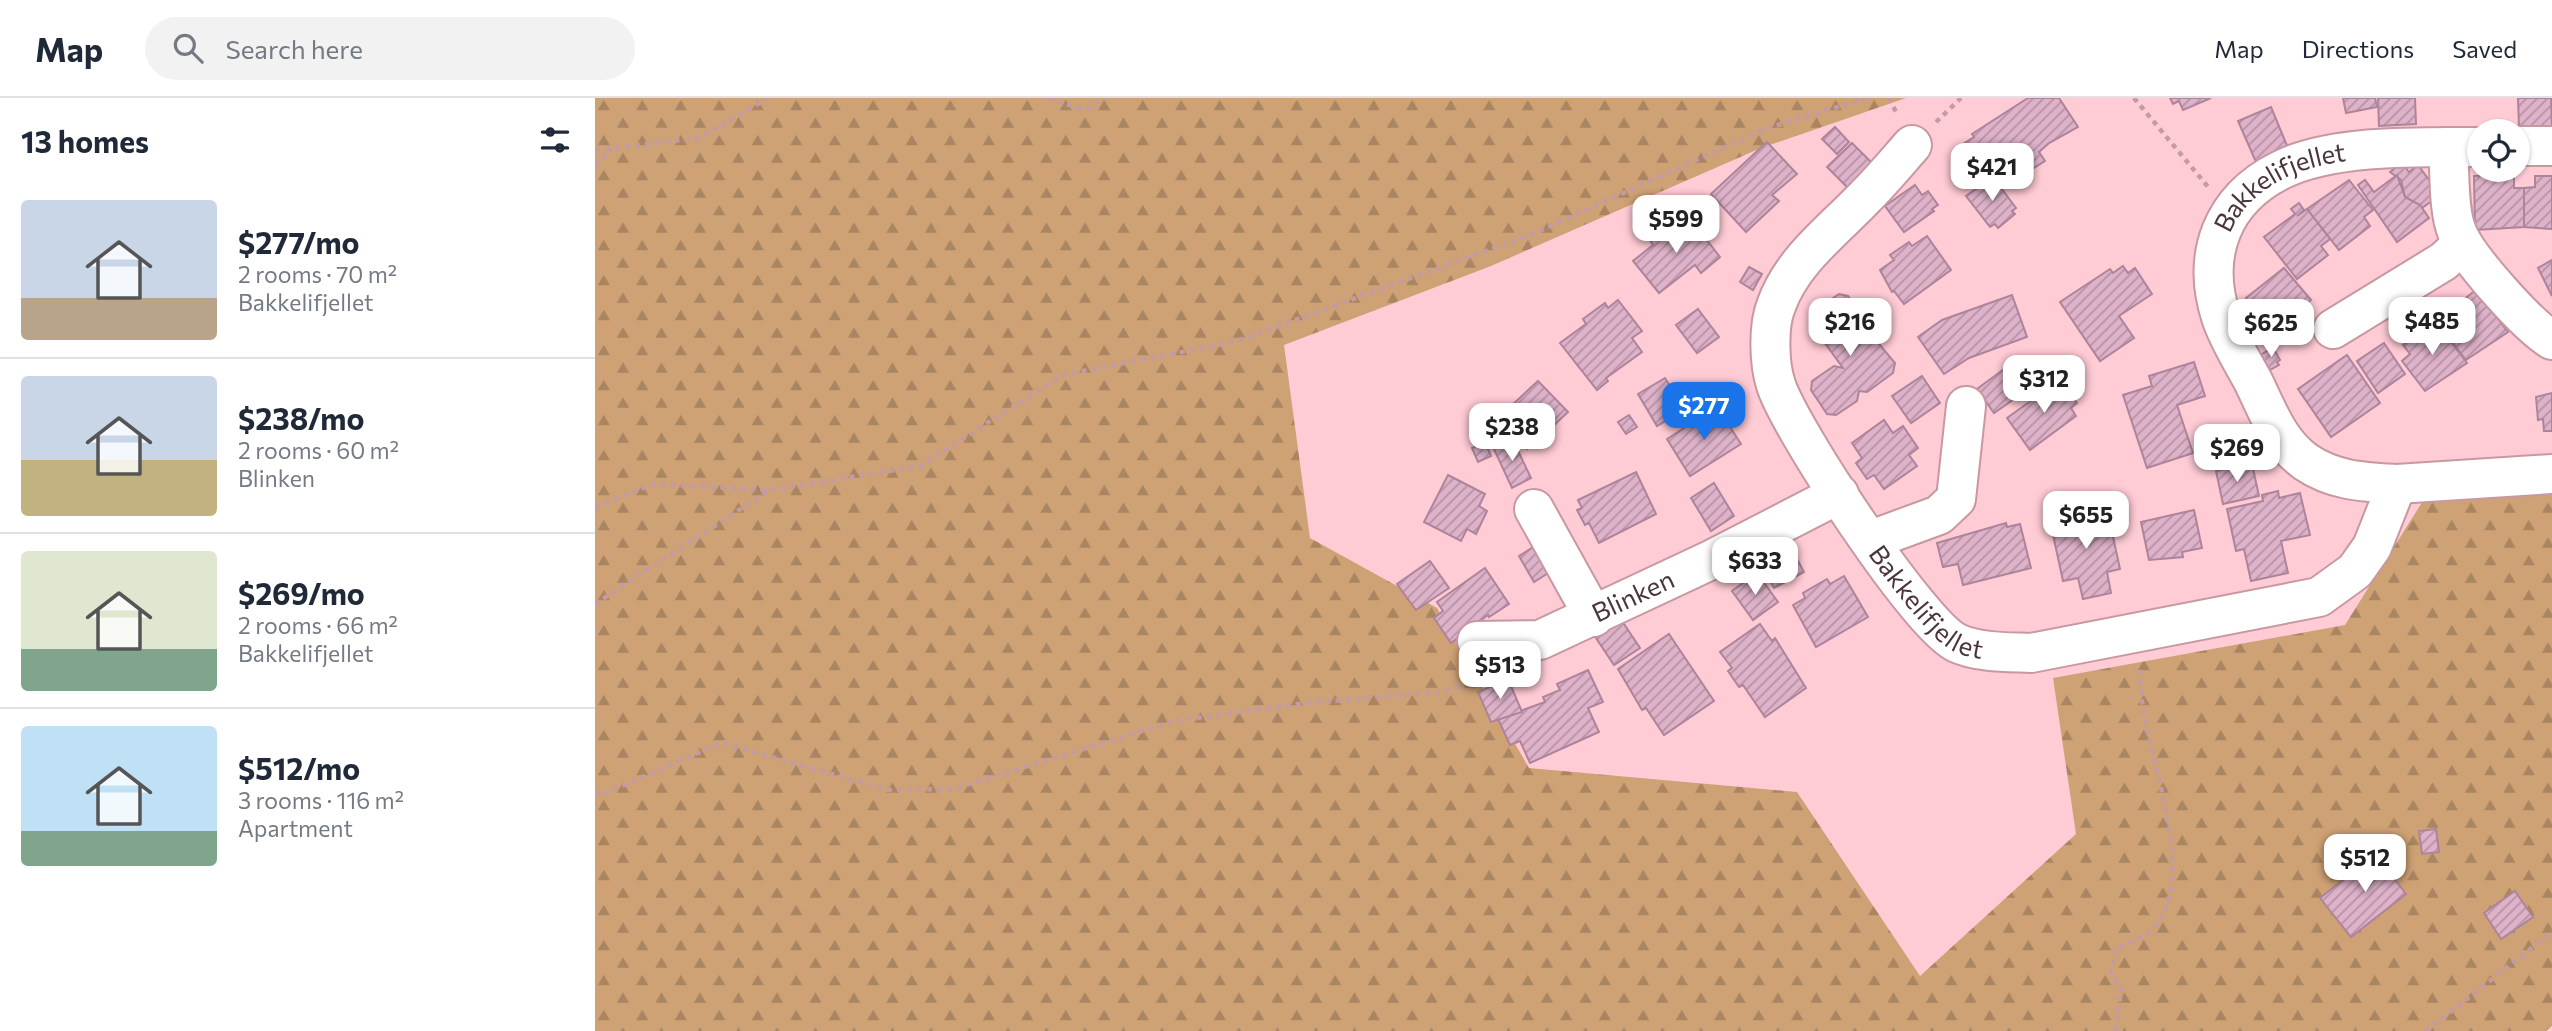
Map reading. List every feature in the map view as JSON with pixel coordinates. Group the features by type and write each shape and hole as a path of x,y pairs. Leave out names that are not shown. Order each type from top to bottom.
{"street":[{"name":"Bakkelifjellet","path":"1912,145 1790,276 1775,307 1772,347 1775,383 1792,420 1871,540 1928,620 1957,643 1991,651 2031,653 2319,597 2355,571 2372,547 2397,484"},
{"path":"2530,146 2552,146"},
{"name":"Bakkelifjellet","path":"2552,340 2487,276 2462,244 2456,230 2464,147 2374,150 2296,164 2251,190 2230,213 2219,233 2214,254 2214,286 2221,318 2278,434 2305,461 2338,479 2397,484 2552,474"},
{"path":"2333,329 2444,261 2462,244"},
{"path":"1871,540 1940,515 1956,499 1966,406"},
{"name":"Blinken","path":"1484,657 1540,640 1594,617 1839,494"},
{"path":"1534,509 1594,617"}],"path":[{"path":"595,150 699,138 768,98"},
{"path":"1048,98 1084,110 1105,98"},
{"path":"595,507 653,484 770,490 920,466 1062,375 1234,342 1530,235 1765,129 1867,98"},
{"path":"2134,98 2230,213"},
{"path":"595,165 613,148"},
{"path":"595,604 770,490"},
{"path":"2116,1031 2121,990 2112,973 2116,948 2142,939 2161,919 2169,891 2171,838 2145,719 2136,633"},
{"path":"595,792 601,795 721,743 889,790 953,789 1175,721 1298,704 1446,691 1484,657"},
{"path":"2426,1031 2552,932"}],"green space":[{"path":"595,98 1906,98 1761,148 1491,266 1284,345 1310,538 1437,608 1529,768 1797,792 1920,976 2076,834 2053,678 2345,625 2426,496 2552,488 2552,1026 2546,1031 595,1031"}],"building":[{"path":"2028,98 2059,98 2078,127 2049,143 2039,152 2045,161 2005,186 1991,164 1975,174 1958,147 1974,137 1972,134"},
{"path":"2170,98 2211,98 2183,110 2179,101 2173,104"},
{"path":"2343,98 2375,98 2377,107 2346,113"},
{"path":"2378,98 2415,98 2416,124 2379,126"},
{"path":"2518,98 2551,98 2552,127 2530,128 2530,119 2519,119"},
{"path":"2271,107 2288,148 2256,162 2238,121"},
{"path":"1835,127 1849,142 1837,154 1822,139"},
{"path":"1767,142 1797,174 1772,195 1779,201 1746,232 1711,194"},
{"path":"1852,143 1875,166 1850,190 1827,167"},
{"path":"2402,163 2409,172 2418,165 2440,195 2422,208 2405,197 2401,180 2390,172"},
{"path":"2397,175 2405,197 2420,205 2429,218 2397,242 2358,185 2365,180 2374,192"},
{"path":"2535,176 2552,176 2552,229 2524,227 2524,188 2535,187"},
{"path":"1993,177 2016,208 2012,211 2015,214 1998,228 1995,224 1990,227 1966,196"},
{"path":"2349,180 2373,210 2364,217 2370,226 2339,250 2307,209"},
{"path":"2474,182 2514,182 2514,188 2524,188 2524,227 2475,230"},
{"path":"1915,185 1922,195 1928,191 1938,205 1932,209 1934,211 1904,232 1885,206"},
{"path":"2299,203 2304,210 2297,216 2307,209 2330,239 2321,246 2328,255 2297,279 2264,237 2295,214 2291,209"},
{"path":"1689,217 1720,257 1701,273 1695,265 1659,293 1633,261 1653,245 1650,240 1668,225 1672,230"},
{"path":"1927,236 1951,270 1904,304 1894,291 1892,292 1880,270 1894,260 1890,255 1909,242 1912,246"},
{"path":"2552,260 2552,296 2538,268"},
{"path":"2123,266 2128,273 2135,268 2152,294 2119,316 2134,338 2100,361 2060,302 2110,269 2113,273"},
{"path":"1749,267 1762,274 1753,290 1740,282"},
{"path":"2284,268 2311,300 2302,308 2309,317 2278,340 2246,298"},
{"path":"2476,290 2508,332 2466,360 2443,330 2452,323 2445,314"},
{"path":"1839,294 1848,296 1873,336 1880,337 1879,344 1895,363 1893,373 1867,392 1859,391 1857,401 1836,415 1827,414 1811,390 1812,381 1834,366 1843,368 1822,339 1825,330 1832,325 1823,313 1824,304"},
{"path":"2012,295 2027,337 1969,358 1944,374 1918,337 1942,320"},
{"path":"1618,300 1642,331 1632,338 1642,352 1606,378 1608,381 1597,390 1560,343 1586,324 1583,319 1605,303 1608,308"},
{"path":"1698,309 1719,337 1697,353 1676,325"},
{"path":"2435,321 2467,363 2425,391 2402,361 2410,354 2403,345"},
{"path":"2384,343 2405,374 2378,393 2357,361"},
{"path":"2269,350 2271,353 2275,351 2280,360 2277,362 2279,365 2270,370 2260,355"},
{"path":"2347,355 2380,403 2331,437 2298,389"},
{"path":"2194,362 2205,396 2177,405 2193,453 2147,468 2123,395 2152,386 2149,376"},
{"path":"2003,370 2020,395 1994,413 1977,389"},
{"path":"1922,376 1940,403 1911,423 1892,396"},
{"path":"1665,378 1673,391 1677,389 1688,407 1657,426 1638,394"},
{"path":"2060,380 2077,403 2071,408 2076,416 2030,450 2007,418"},
{"path":"1538,381 1568,412 1553,426 1550,423 1527,449 1498,418"},
{"path":"2552,393 2552,431 2544,431 2543,419 2538,420 2536,397"},
{"path":"1717,407 1741,444 1690,476 1667,439"},
{"path":"1629,415 1637,427 1626,434 1618,422"},
{"path":"1884,420 1893,433 1903,426 1918,448 1909,455 1917,466 1884,489 1874,475 1867,479 1856,463 1862,458 1852,443"},
{"path":"1512,438 1531,478 1512,488 1493,447"},
{"path":"1485,442 1491,456 1478,462 1472,448"},
{"path":"2252,464 2259,496 2223,504 2216,471"},
{"path":"1636,472 1656,514 1599,543 1589,523 1585,525 1577,510 1582,508 1578,500"},
{"path":"1448,475 1485,494 1479,506 1487,511 1476,534 1467,529 1461,541 1424,522"},
{"path":"1714,483 1734,516 1711,531 1691,498"},
{"path":"2278,491 2279,498 2300,493 2310,535 2281,541 2288,573 2251,581 2244,549 2236,551 2227,509 2263,501 2262,495"},
{"path":"2107,509 2120,569 2107,572 2111,593 2083,599 2078,578 2063,581 2050,521"},
{"path":"2194,510 2202,548 2182,552 2183,557 2149,560 2141,522"},
{"path":"2006,523 2007,527 2020,524 2031,568 1963,585 1958,564 1943,567 1937,543"},
{"path":"1788,542 1804,572 1774,588 1758,559"},
{"path":"1538,544 1553,570 1534,582 1519,556"},
{"path":"1430,561 1449,588 1416,610 1397,584"},
{"path":"1485,568 1509,604 1489,617 1488,615 1451,643 1434,618 1443,611 1437,602"},
{"path":"1757,573 1778,602 1753,620 1732,591"},
{"path":"1844,576 1868,617 1816,647 1793,605 1805,598 1803,593 1827,579 1830,584"},
{"path":"1622,621 1640,648 1614,665 1596,638"},
{"path":"1760,624 1772,641 1775,638 1806,688 1765,717 1743,685 1739,687 1728,671 1732,668 1720,652"},
{"path":"1669,634 1714,701 1664,735 1646,708 1642,710 1618,669"},
{"path":"1588,670 1603,702 1588,708 1599,732 1530,763 1520,741 1510,745 1498,719 1545,702 1543,697 1560,690 1557,684"},
{"path":"1508,679 1522,712 1491,722 1478,692"},
{"path":"2436,829 2439,852 2422,854 2419,831"},
{"path":"2384,848 2397,865 2389,872 2406,894 2351,937 2320,898"},
{"path":"2515,891 2533,917 2501,939 2484,913"}]}
